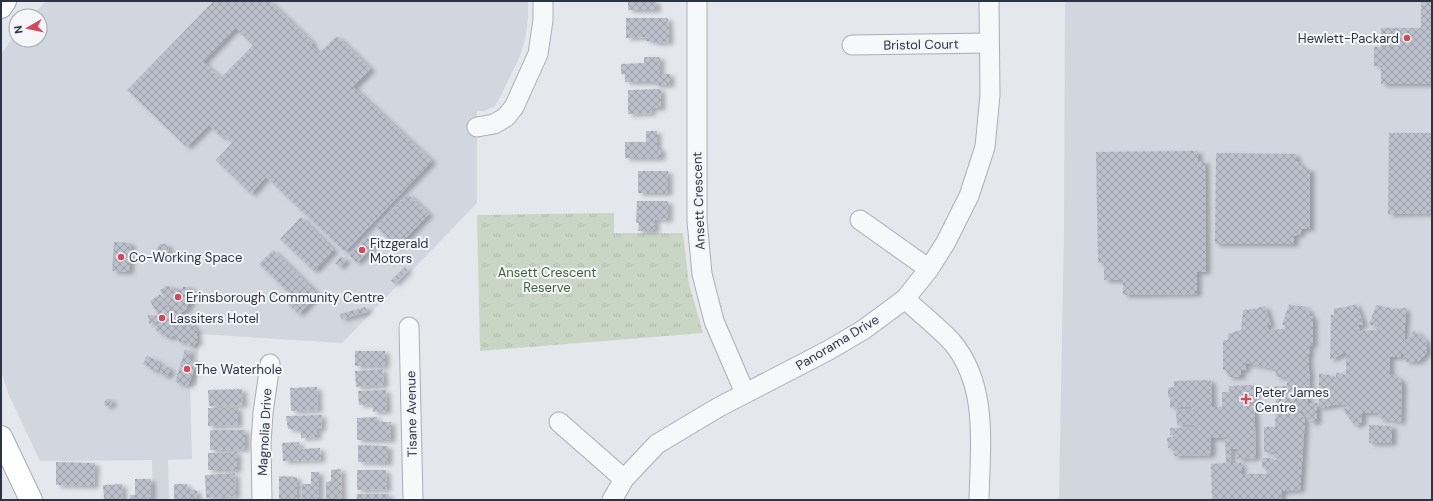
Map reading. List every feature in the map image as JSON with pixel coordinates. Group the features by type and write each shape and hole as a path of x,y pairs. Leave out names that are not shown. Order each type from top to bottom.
{"main road":[{"path":"1,7 5,1"},
{"path":"1,437 31,500"}],"street":[{"path":"477,127 494,124 506,117 514,107 538,54 543,20 543,1"},
{"name":"Ansett Crescent","path":"697,1 696,221 702,274 714,321 746,393"},
{"name":"Panorama Drive","path":"612,500 624,479 657,444 719,407 829,350 863,330 905,299 929,269 946,242 969,196 985,147 990,95 989,1"},
{"name":"Bristol Court","path":"852,45 989,43"},
{"path":"860,220 929,269"},
{"path":"905,299 951,342 964,360 974,381 980,422 979,500"},
{"name":"Tisane Avenue","path":"408,327 413,500"},
{"name":"Magnolia Drive","path":"262,500 261,443 263,413 270,364"},
{"path":"558,422 624,479"}],"shaded area":[{"path":"46,1 528,1 528,19 525,40 520,56 494,107 484,111 477,111 477,203 342,343 199,334 197,386 190,386 192,459 168,460 169,500 153,500 152,460 40,461 9,395 1,371 1,55 8,44 8,48 48,48 48,8 39,8"},
{"path":"1065,1 1432,1 1432,500 1059,500 1064,230"}],"green space":[{"name":"Ansett Crescent Reserve","path":"614,213 614,233 683,233 689,284 703,333 480,351 477,215"}],"building":[{"path":"214,1 269,1 313,43 311,45 319,53 337,36 371,69 353,87 432,161 345,252 266,177 251,194 216,160 232,143 224,135 222,138 209,125 187,147 127,90","holes":["236,28 253,45 221,78 203,62"]},
{"path":"628,1 656,1 656,10 628,10"},
{"name":"Hewlett-Packard","path":"1421,1 1432,1 1432,84 1381,84 1381,66 1374,66 1374,47 1381,47 1381,28 1421,28"},
{"path":"626,18 668,18 669,42 654,43 654,41 646,41 646,37 626,38"},
{"path":"644,57 660,57 660,74 670,74 670,85 655,85 655,82 625,82 625,74 621,74 621,64 644,63"},
{"path":"661,89 661,108 651,108 652,113 628,114 628,90"},
{"path":"646,131 657,131 657,148 661,148 661,158 625,158 625,142 646,142"},
{"path":"1389,133 1432,133 1432,213 1388,214"},
{"path":"1198,151 1198,161 1205,161 1206,272 1197,272 1197,294 1123,295 1123,280 1104,280 1104,263 1098,263 1096,152"},
{"path":"1216,153 1296,154 1296,161 1301,164 1303,169 1310,169 1310,229 1302,229 1300,234 1294,236 1294,244 1215,244"},
{"path":"638,171 668,171 668,193 638,193"},
{"path":"408,194 429,214 397,247 376,227"},
{"path":"637,201 668,201 668,220 655,219 655,231 638,231 639,223 636,223"},
{"path":"301,217 334,250 314,271 280,239"},
{"name":"Fitzgerald Motors","path":"366,237 374,245 357,263 349,255"},
{"name":"Co-Working Space","path":"114,242 131,243 129,272 112,271"},
{"path":"160,244 166,244 169,250 166,256 160,256 156,250"},
{"path":"273,250 318,294 299,314 286,302 292,296 259,264"},
{"path":"341,256 346,261 340,267 335,263"},
{"path":"405,267 408,270 395,284 391,281"},
{"name":"Erinsborough Community Centre","path":"166,286 174,287 174,289 191,287 191,303 188,304 188,308 176,316 160,290"},
{"name":"Lassiters Hotel","path":"160,294 177,320 180,320 185,316 191,322 198,333 196,334 198,342 190,347 185,340 180,343 175,335 169,338 155,330 160,321 149,324 148,315 159,316 150,301"},
{"path":"1289,304 1305,306 1306,310 1309,309 1310,316 1313,316 1313,345 1309,346 1310,354 1308,354 1310,372 1309,389 1319,388 1319,373 1336,377 1336,372 1346,375 1346,352 1330,360 1331,315 1334,315 1334,308 1342,308 1356,304 1364,325 1358,325 1360,331 1376,330 1377,325 1369,325 1376,305 1394,309 1406,308 1404,342 1409,338 1414,330 1426,341 1427,352 1419,361 1406,362 1404,354 1401,354 1401,357 1390,357 1390,374 1399,378 1402,383 1401,422 1379,418 1378,413 1362,413 1362,421 1360,424 1354,425 1343,410 1349,404 1319,408 1319,392 1308,393 1308,403 1317,403 1317,420 1312,423 1301,410 1300,411 1305,420 1300,490 1282,491 1281,500 1212,500 1211,464 1226,463 1225,438 1211,438 1211,455 1174,456 1173,448 1168,448 1167,437 1174,437 1174,435 1170,435 1170,428 1193,428 1193,424 1177,425 1176,410 1193,409 1193,406 1170,408 1170,399 1174,399 1174,397 1168,398 1168,388 1174,387 1174,381 1211,380 1212,407 1222,407 1222,392 1229,392 1229,386 1254,385 1254,388 1287,386 1287,377 1276,377 1276,369 1246,363 1246,370 1241,370 1241,377 1228,377 1227,371 1223,370 1223,340 1228,340 1228,334 1241,330 1243,310 1265,306 1271,325 1267,325 1269,330 1284,329 1285,325 1282,325","holes":["1274,392 1274,396 1276,396 1275,427 1264,427 1264,452 1274,452 1274,458 1277,458 1277,460 1262,458 1262,468 1266,468 1267,474 1241,474 1242,463 1231,463 1231,449 1237,449 1237,459 1256,458 1254,393"]},
{"path":"366,307 367,312 341,319 340,314"},
{"name":"The Waterhole","path":"185,350 191,351 188,359 197,362 188,386 175,382"},
{"path":"355,351 385,351 385,366 355,366"},
{"path":"147,356 158,361 160,365 157,372 143,364"},
{"path":"162,364 171,370 166,377 160,373"},
{"path":"383,369 384,385 356,387 355,371"},
{"path":"317,387 318,410 291,411 290,388"},
{"path":"242,389 243,405 209,406 208,390"},
{"path":"386,390 387,411 373,412 373,404 359,405 358,391"},
{"path":"107,399 111,399 112,404 105,406 104,402"},
{"path":"208,408 238,408 238,425 208,426"},
{"path":"322,415 321,429 317,429 317,437 301,438 301,430 288,429 286,416"},
{"path":"377,417 377,422 391,422 391,440 357,440 357,418"},
{"path":"1369,425 1392,426 1392,443 1369,443"},
{"path":"210,430 245,430 245,449 210,450"},
{"path":"299,442 300,449 320,448 321,460 283,461 282,443"},
{"path":"358,445 388,446 388,463 358,462"},
{"path":"237,452 237,470 208,470 208,453"},
{"path":"56,462 95,463 94,486 56,485"},
{"path":"341,469 342,500 326,500 326,482 331,481 331,470"},
{"path":"357,470 386,470 387,489 357,490"},
{"path":"311,472 319,472 319,500 302,500 302,484 311,484"},
{"path":"235,473 236,496 206,498 205,475"},
{"path":"279,476 297,477 297,500 279,500"},
{"path":"135,479 151,479 151,500 130,500 130,495 135,495"},
{"path":"122,484 123,500 104,500 103,485"},
{"path":"174,484 187,484 188,490 196,490 197,500 174,500"},
{"path":"357,494 389,494 389,500 356,500"}],"place":[{"name":"Hewlett-Packard","path":"1407,38"},
{"name":"Fitzgerald Motors","path":"362,250"},
{"name":"Co-Working Space","path":"121,257"},
{"name":"Erinsborough Community Centre","path":"178,297"},
{"name":"Lassiters Hotel","path":"162,318"},
{"name":"The Waterhole","path":"187,369"},
{"name":"Peter James Centre","path":"1246,399"}]}
